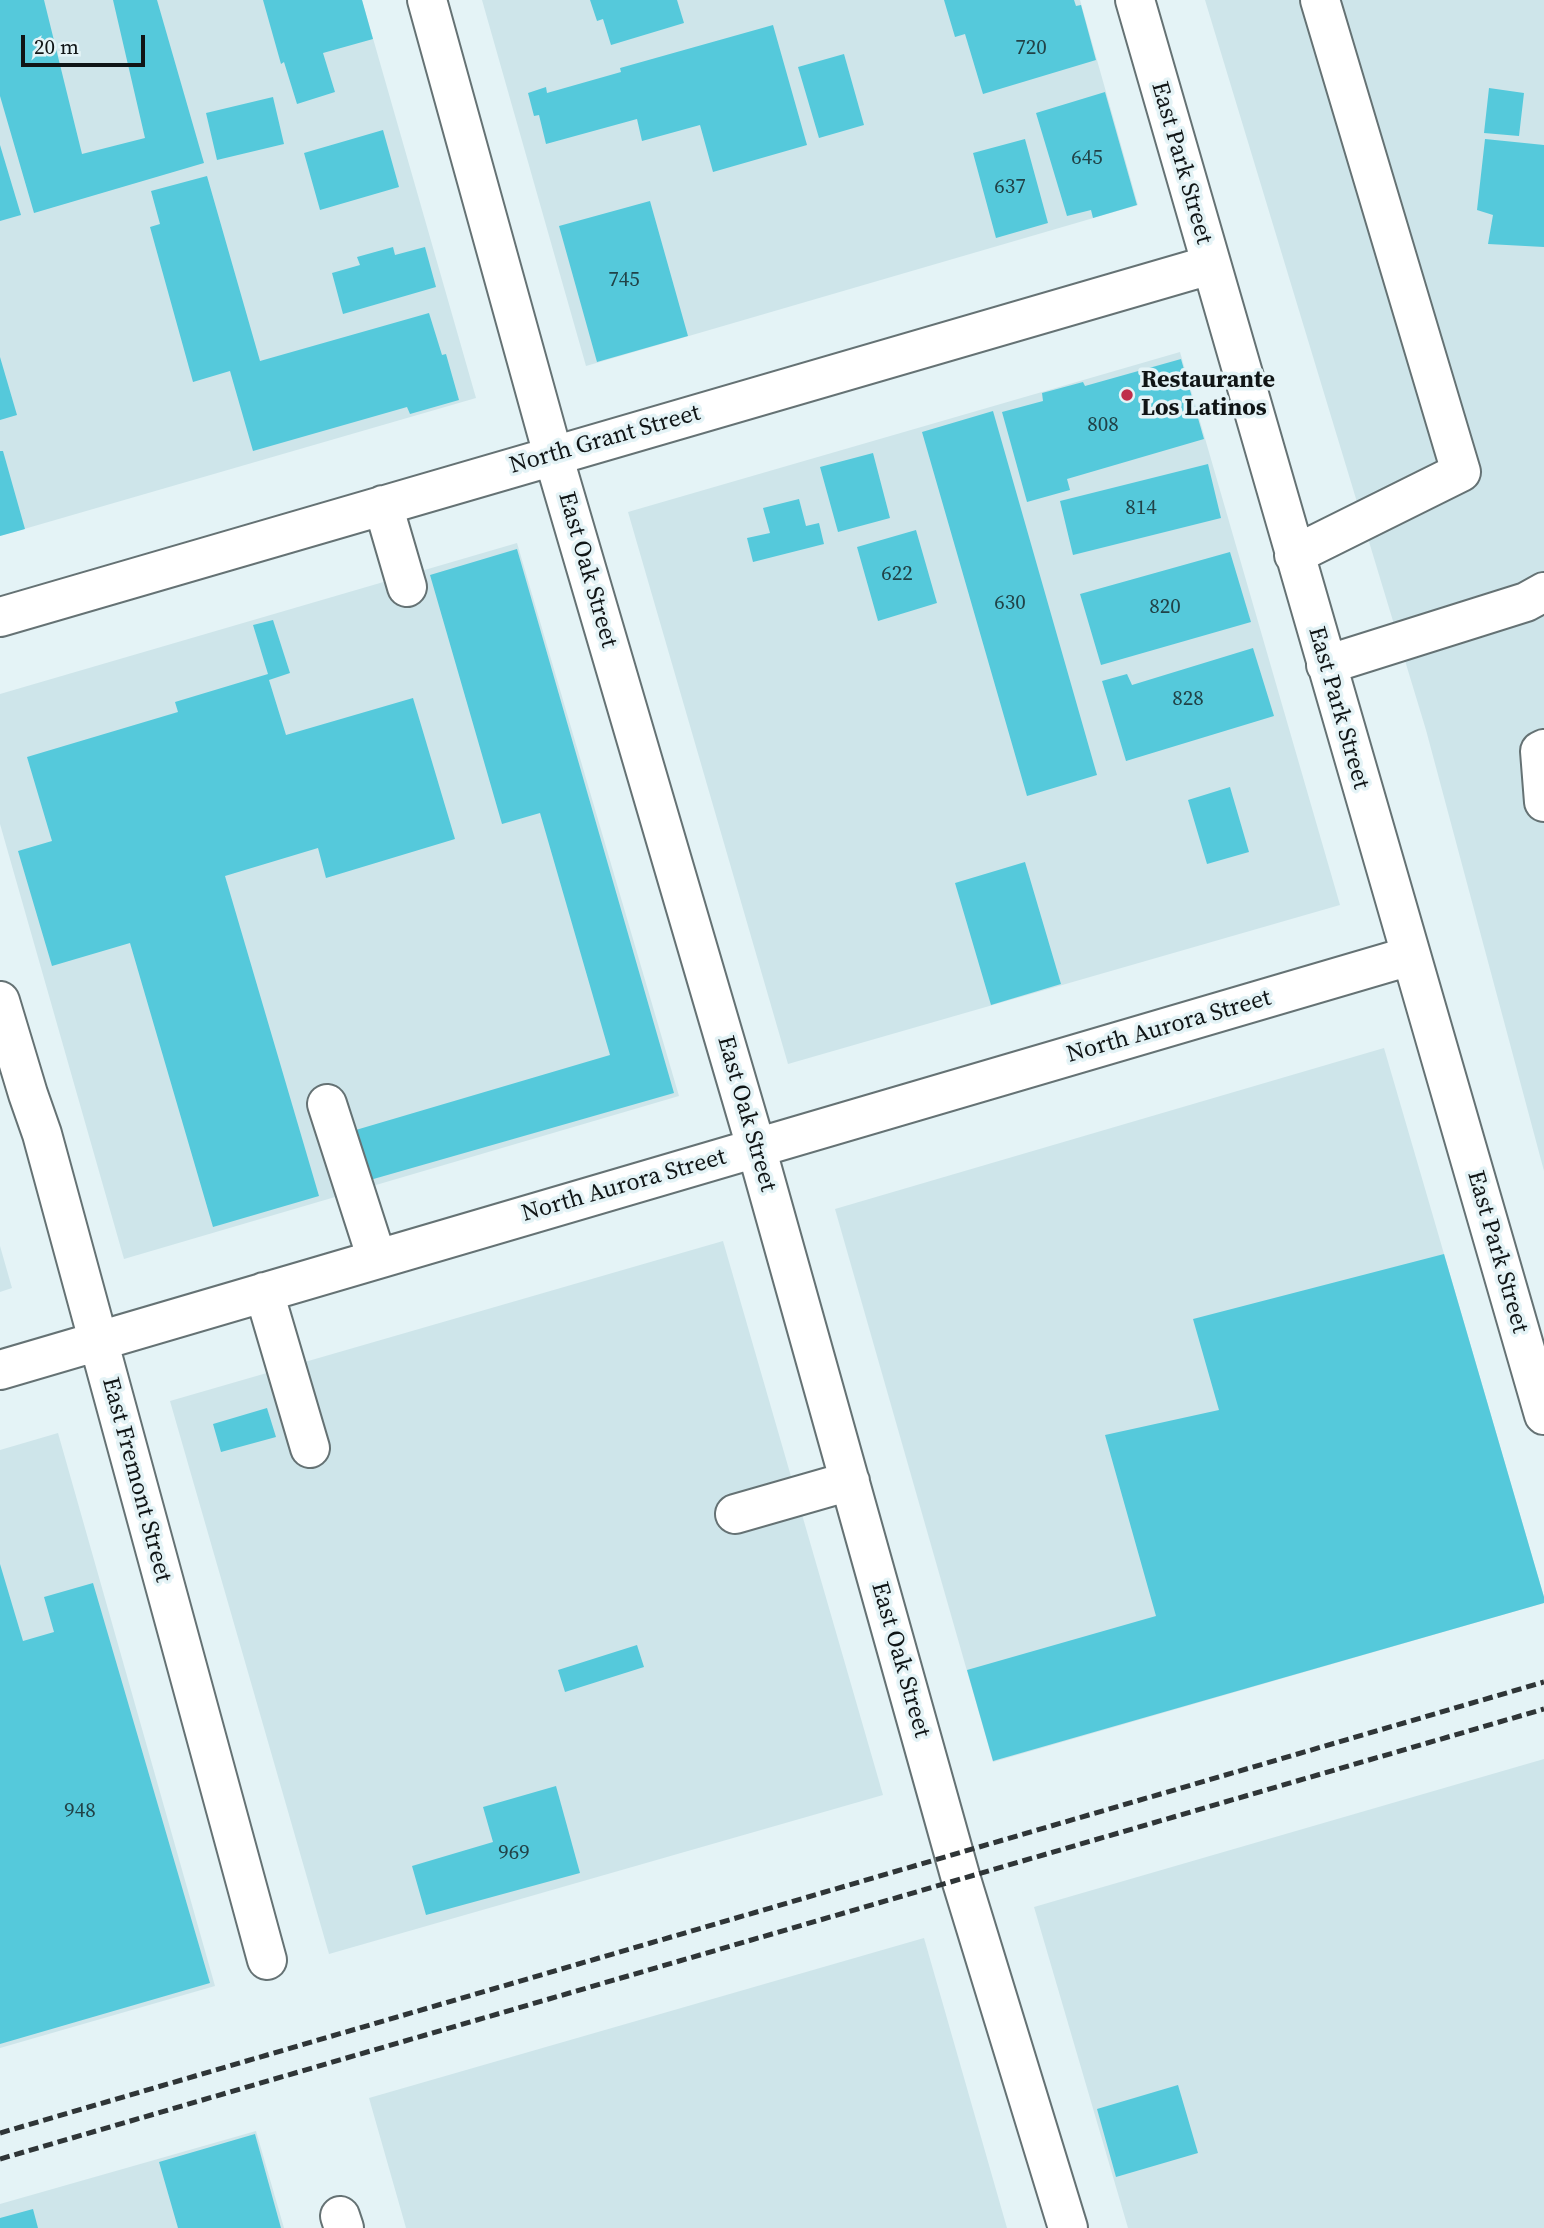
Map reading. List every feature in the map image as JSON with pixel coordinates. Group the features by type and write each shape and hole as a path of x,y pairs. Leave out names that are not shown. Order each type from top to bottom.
{"street":[{"name":"East Oak Street","path":"427,0 553,455 756,1147 961,1879 1068,2228"},
{"name":"East Park Street","path":"1135,0 1544,1415"},
{"path":"1294,555 1461,472 1320,0"},
{"name":"North Grant Street","path":"0,617 1210,265"},
{"path":"383,505 407,587"},
{"path":"1326,665 1526,601 1544,592"},
{"path":"1544,749 1540,751 1544,802"},
{"name":"North Aurora Street","path":"0,1370 1410,957"},
{"name":"East Fremont Street","path":"0,1002 42,1134 267,1960"},
{"path":"327,1104 377,1259"},
{"path":"264,1292 310,1448"},
{"path":"735,1514 850,1481"}],"shaded area":[{"path":"0,0 362,0 476,398 0,536"},
{"path":"482,0 1080,0 1138,205 586,366"},
{"path":"1205,0 1544,0 1544,1171 1426,730"},
{"path":"1180,352 1340,905 788,1064 628,512"},
{"path":"517,543 679,1096 124,1259 0,824 0,694"},
{"path":"1384,1048 1544,1603 993,1762 835,1209"},
{"path":"723,1241 883,1795 329,1954 170,1401"},
{"path":"0,1246 12,1288 0,1292"},
{"path":"58,1433 215,1986 0,2048 0,1450"},
{"path":"1544,1759 1544,2228 1128,2228 1034,1907"},
{"path":"924,1938 1007,2228 406,2228 369,2098"},
{"path":"256,2131 284,2228 0,2228 0,2204"}],"building":[{"path":"0,0 44,0 82,154 145,138 113,0 157,0 204,163 34,213 0,96"},
{"path":"263,0 362,0 373,39 323,53 335,92 297,104 284,62 281,64"},
{"path":"590,0 677,0 684,23 611,45 603,19 597,21"},
{"path":"944,0 1074,0 1076,6 1081,5 1096,60 983,94 965,34 955,37"},
{"path":"773,25 807,145 713,172 700,125 642,141 637,119 546,144 539,115 534,116 528,93 546,87 547,93 621,72 620,68"},
{"path":"844,54 864,125 819,138 798,67"},
{"path":"1489,88 1524,93 1519,136 1484,133"},
{"path":"1105,92 1137,205 1093,218 1091,210 1067,216 1036,113"},
{"path":"273,97 284,144 217,160 206,113"},
{"path":"383,130 399,187 320,210 304,153"},
{"path":"1025,139 1048,223 996,238 973,153"},
{"path":"1485,139 1544,145 1544,247 1488,244 1493,215 1477,210"},
{"path":"0,145 21,215 0,221"},
{"path":"207,176 260,361 429,313 442,355 446,354 459,400 410,414 407,407 253,451 230,371 193,382 150,227 160,224 151,191"},
{"path":"650,201 688,336 597,362 559,226"},
{"path":"393,247 395,255 425,247 436,287 343,314 332,273 360,265 357,257"},
{"path":"0,357 17,415 0,420"},
{"path":"1181,359 1204,439 1067,479 1070,490 1027,502 1002,412 1043,401 1042,393 1083,382 1085,386"},
{"path":"993,411 1097,775 1027,796 922,432"},
{"path":"0,451 3,451 25,529 0,536"},
{"path":"873,453 890,518 838,532 820,467"},
{"path":"1208,464 1221,518 1073,555 1060,501"},
{"path":"799,499 806,526 819,523 824,544 753,562 747,538 770,533 763,508"},
{"path":"916,530 937,603 878,621 857,547"},
{"path":"517,549 674,1093 363,1182 349,1132 610,1055 540,813 502,824 430,575"},
{"path":"1230,552 1251,622 1101,665 1080,594"},
{"path":"273,620 290,673 269,680 286,735 413,698 455,839 326,878 318,848 225,876 319,1196 213,1227 130,943 52,966 18,851 52,841 27,757 178,712 175,702 268,674 253,625"},
{"path":"1253,648 1274,716 1126,761 1102,681 1127,674 1132,685"},
{"path":"1230,787 1249,852 1207,864 1188,800"},
{"path":"1025,862 1061,984 991,1005 955,883"},
{"path":"1444,1254 1544,1603 993,1761 967,1670 1156,1616 1105,1435 1219,1410 1193,1319"},
{"path":"267,1408 276,1437 221,1452 213,1424"},
{"path":"0,1564 23,1641 54,1632 44,1597 93,1583 210,1983 0,2044"},
{"path":"637,1645 644,1667 565,1692 558,1670"},
{"path":"556,1786 580,1873 426,1915 412,1866 493,1842 483,1807"},
{"path":"1178,2085 1198,2153 1116,2177 1097,2109"},
{"path":"255,2134 281,2228 178,2228 159,2162"},
{"path":"33,2209 38,2228 0,2228 0,2218"}],"railway":[{"path":"0,2133 1544,1682"},
{"path":"0,2159 1544,1709"}],"place":[{"name":"Restaurante Los Latinos","path":"1127,395"}]}
